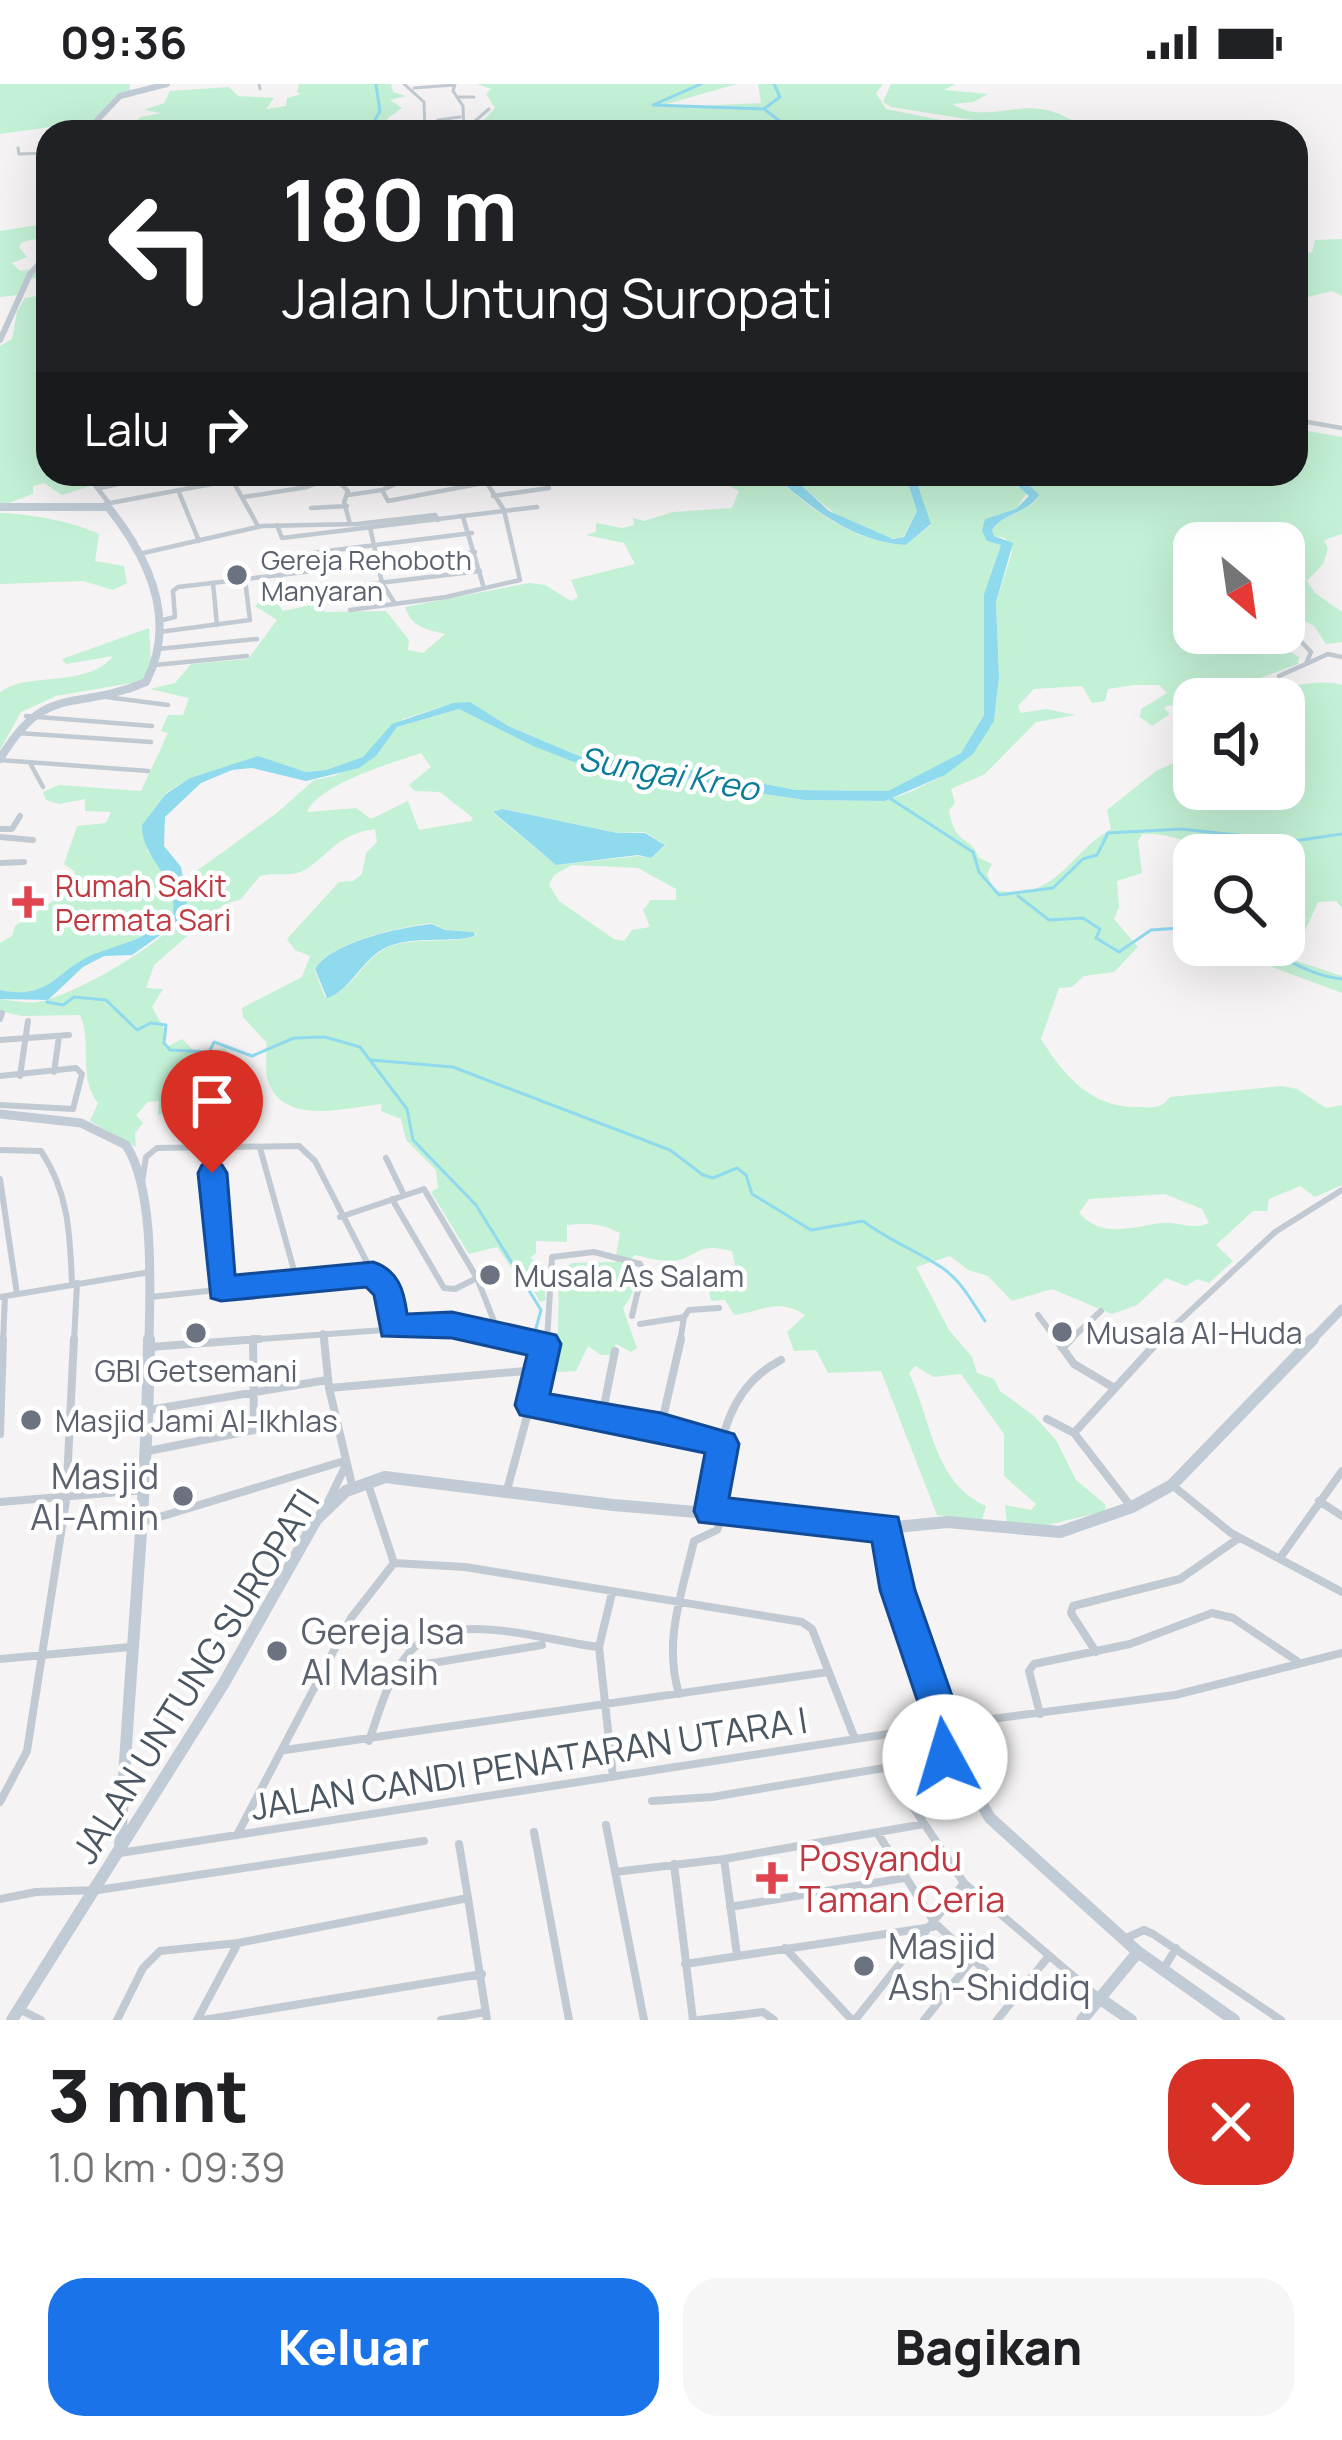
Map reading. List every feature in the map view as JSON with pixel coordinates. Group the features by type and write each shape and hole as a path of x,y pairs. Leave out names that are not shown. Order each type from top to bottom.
{"main road":[{"path":"97,120 120,96 167,84"},
{"path":"0,340 36,267"},
{"path":"0,507 105,504 112,509 157,590 159,626 155,665 141,685 53,701 26,716 0,759"},
{"path":"0,1114 81,1123 126,1145 134,1156 141,1195 150,1272 147,1489 130,1647 120,1852"},
{"name":"JALAN UNTUNG SUROPATI","path":"16,2015 98,1890 328,1502 352,1485 385,1477 613,1505 886,1528 947,1522 1060,1532 1132,1507 1172,1485 1342,1309"},
{"path":"886,1528 898,1590 955,1756 979,1800 1006,1835 1124,1940 1234,2020"},
{"path":"1082,2020 1138,1952"},
{"path":"1099,1998 1131,2020"}],"street":[{"path":"404,84 426,110 426,120"},
{"path":"411,88 455,84 464,109 461,120"},
{"path":"458,97 474,97"},
{"path":"477,120 489,110"},
{"path":"438,120 460,117"},
{"path":"19,148 19,154 36,153"},
{"path":"1308,422 1342,428"},
{"path":"109,486 100,488 105,504 194,486"},
{"path":"237,486 258,526"},
{"path":"266,486 271,493"},
{"path":"244,497 309,486"},
{"path":"345,486 350,524"},
{"path":"348,495 391,486"},
{"path":"382,490 388,501 457,486"},
{"path":"350,610 446,597 521,577 504,511 488,486"},
{"path":"493,496 549,488"},
{"path":"178,490 199,541"},
{"path":"311,508 347,506"},
{"path":"277,525 281,538 435,515 438,520 537,508"},
{"path":"463,517 472,533 483,585"},
{"path":"139,554 258,526 369,525"},
{"path":"369,525 382,583 394,602"},
{"path":"287,556 472,533"},
{"path":"159,626 176,617 176,588 475,552"},
{"path":"280,576 283,594 480,572"},
{"path":"302,573 304,591"},
{"path":"159,626 252,619 245,580"},
{"path":"213,583 217,625"},
{"path":"158,649 257,638"},
{"path":"1305,646 1311,652 1306,664"},
{"path":"1279,676 1328,654 1342,657"},
{"path":"155,665 248,656"},
{"path":"104,694 123,702 168,705"},
{"path":"26,716 57,721 154,725 63,718 57,721"},
{"path":"14,733 152,742"},
{"path":"0,759 148,771"},
{"path":"30,763 43,787"},
{"path":"0,833 12,829 20,816"},
{"path":"0,833 33,840"},
{"path":"0,862 24,862"},
{"path":"20,1076 28,1021"},
{"path":"0,1040 69,1035"},
{"path":"54,1072 59,1037"},
{"path":"0,1076 80,1070 73,1109 0,1105"},
{"path":"141,1195 146,1157 157,1148 286,1144 308,1153 373,1274 389,1291 393,1327"},
{"path":"260,1148 297,1281"},
{"path":"0,1150 41,1151 59,1175 67,1194 74,1284 66,1495 26,1751 0,1802"},
{"path":"386,1157 404,1196"},
{"path":"212,1173 221,1289"},
{"path":"0,1179 4,1242 17,1294"},
{"path":"340,1217 424,1189 477,1278 501,1339"},
{"path":"1074,1433 1111,1386 1284,1222 1318,1199 1342,1190"},
{"path":"392,1199 444,1288 455,1289 477,1278"},
{"path":"507,1490 531,1405 537,1343 550,1329 554,1256 593,1252 640,1264 643,1270 632,1316"},
{"path":"0,1434 3,1296 150,1272"},
{"path":"150,1298 373,1274"},
{"path":"661,1426 674,1384 684,1317 689,1310 719,1308"},
{"path":"1062,1348 1101,1311"},
{"path":"1038,1315 1074,1364 1111,1386"},
{"path":"640,1324 684,1317"},
{"path":"151,1347 452,1325 537,1343"},
{"path":"323,1333 328,1384 352,1485"},
{"path":"148,1451 254,1430 253,1338"},
{"path":"602,1416 615,1351"},
{"path":"679,1694 667,1655 694,1541 718,1528 723,1444 746,1379 755,1370 781,1360"},
{"path":"149,1410 328,1384 537,1370"},
{"path":"531,1405 661,1426 723,1444"},
{"path":"1047,1419 1074,1433 1132,1507"},
{"path":"328,1502 345,1464"},
{"path":"143,1522 345,1464"},
{"path":"1280,1558 1342,1472"},
{"path":"366,1480 394,1564"},
{"path":"1172,1485 1239,1538 1342,1592"},
{"path":"0,1502 147,1489"},
{"path":"1319,1501 1342,1516"},
{"path":"1096,1652 1072,1613 1073,1606 1180,1579 1220,1556 1239,1538"},
{"path":"394,1564 465,1568 806,1623 855,1739"},
{"path":"237,1835 351,1618 394,1564"},
{"path":"612,1593 599,1647 613,1777"},
{"path":"1040,1714 1030,1667 1130,1644 1212,1612 1233,1618 1299,1662"},
{"path":"369,1741 394,1670 415,1641 446,1627 546,1644 599,1647"},
{"path":"394,1670 546,1644"},
{"path":"0,1659 130,1647"},
{"name":"JALAN CANDI PENATARAN UTARA I","path":"120,1852 946,1725 1175,1695 1342,1653"},
{"path":"283,1750 828,1672"},
{"path":"652,1801 712,1797 955,1756"},
{"path":"888,1770 964,1882 1099,1998"},
{"path":"615,1872 724,1859 924,1824"},
{"path":"606,1825 644,2020"},
{"path":"534,1832 569,2020"},
{"path":"878,1834 933,1925 1015,1998"},
{"path":"0,1899 98,1890 424,1841"},
{"path":"441,2020 486,2016 460,1844"},
{"path":"724,1859 737,1955"},
{"path":"674,1864 696,2020 764,2012 774,2020"},
{"path":"730,1907 906,1877"},
{"path":"785,1948 853,2020 964,1882"},
{"path":"117,2020 143,1968 160,1951 238,1943 469,1902"},
{"path":"685,1964 933,1925"},
{"path":"1124,1940 1144,1930 1281,2020"},
{"path":"200,2020 238,1943"},
{"path":"1163,1971 1176,1948"},
{"path":"998,2020 1048,1957"},
{"path":"924,2020 973,1959"},
{"path":"200,2020 482,1974"},
{"path":"16,2015 41,2020"}],"green space":[{"path":"0,84 130,84 129,92 115,97 94,120 36,120 36,129 0,134"},
{"path":"299,84 391,84 393,92 406,96 390,100 402,108 387,120 138,120 162,113 144,110 164,103 170,91 229,87 238,96 274,98 266,109 286,106 287,98 301,94"},
{"path":"477,84 737,84 663,105 676,107 761,103 758,84 883,84 876,93 886,109 940,120 484,120 495,108 486,94 491,89"},
{"path":"891,84 956,84 944,90 988,94 973,102 952,104 963,109 1028,108 1072,120 973,120 883,102"},
{"path":"36,225 36,239 19,247 27,257 12,263 20,271 36,268 36,278 25,280 17,295 0,297 0,231"},
{"path":"1342,239 1342,296 1332,291 1308,297 1308,254 1315,240"},
{"path":"36,296 36,485 33,494 0,506 0,346 12,339 25,298"},
{"path":"1308,431 1342,437 1342,534 1324,540 1328,549 1323,564 1307,581 1315,593 1342,612 1342,642 1326,644 1305,621 1305,522 1173,522 1173,654 1294,654 1298,664 1260,678 1173,678 1173,706 1164,708 1170,714 1152,726 1140,717 1141,709 1167,693 1159,685 1108,689 1105,701 1092,703 1082,686 1034,689 1018,706 1021,713 1046,709 1076,715 1036,722 985,774 951,789 955,803 949,810 955,830 979,858 992,864 987,874 994,890 1033,889 1060,873 1111,829 1107,810 1173,763 1173,810 1305,810 1305,684 1342,685 1342,908 1336,901 1318,902 1305,931 1305,834 1173,834 1173,838 1142,834 1138,841 1142,873 1117,881 1119,907 1114,919 1138,947 1114,972 1084,976 1072,987 1059,988 1041,1039 1080,1087 1120,1106 1155,1107 1170,1097 1282,1086 1297,1089 1326,1108 1342,1105 1342,1185 1315,1197 1300,1186 1269,1199 1267,1211 1253,1211 1216,1245 1233,1261 1209,1283 1197,1279 1186,1286 1166,1278 1137,1305 1112,1314 1052,1289 1012,1301 988,1276 968,1270 950,1256 916,1267 949,1330 972,1357 977,1373 994,1379 1000,1391 1034,1416 1056,1440 1076,1480 1105,1504 1105,1511 1039,1527 1007,1524 1005,1505 1031,1510 1036,1504 1004,1476 1004,1434 961,1374 934,1377 915,1366 909,1373 944,1466 968,1495 986,1506 982,1520 937,1515 881,1371 828,1373 816,1350 794,1351 787,1332 805,1315 795,1310 778,1306 734,1315 725,1300 711,1301 706,1275 727,1272 735,1264 732,1251 706,1248 673,1261 635,1255 626,1263 634,1286 623,1308 637,1348 631,1352 616,1344 611,1355 601,1355 588,1346 576,1371 543,1373 545,1355 558,1334 559,1270 573,1263 615,1262 620,1233 594,1224 567,1225 567,1242 536,1241 536,1253 530,1258 541,1264 546,1300 540,1302 521,1268 513,1270 497,1247 469,1254 431,1192 438,1188 436,1170 406,1140 401,1119 381,1111 382,1104 318,1111 287,1104 268,1081 266,1042 243,1017 242,1008 302,977 310,956 295,950 287,939 339,882 353,881 362,874 366,853 377,842 375,829 344,839 302,871 260,876 241,899 223,905 154,965 146,988 163,989 152,1007 166,1032 165,1048 182,1039 198,1055 224,1048 252,1076 253,1085 221,1098 217,1092 228,1085 229,1075 214,1075 181,1102 181,1109 158,1115 159,1101 148,1102 136,1115 143,1123 135,1133 136,1147 90,1121 98,1103 88,1082 80,1015 22,1016 0,1011 0,999 32,1002 52,998 156,941 181,916 186,903 184,880 314,780 376,756 397,727 459,709 533,746 600,766 642,768 805,800 885,801 945,775 994,721 999,677 996,602 1012,552 1005,538 994,536 992,530 1038,498 1028,486 1308,486","holes":["421,753 431,767 409,785 415,791 440,792 471,821 419,830 408,801 371,819 356,808 307,812 341,784","505,809 617,833 645,832 666,845 651,858 556,865 493,813","572,865 638,868 676,889 676,900 651,900 643,910 650,927 632,930 624,941 559,901 549,885 554,875","432,923 446,930 475,932 476,936 391,946 373,957 343,989 325,997 314,969 336,951 403,928","1165,1194 1202,1209 1209,1223 1107,1229 1079,1213 1089,1199"]},
{"path":"48,486 90,486 62,495"},
{"path":"730,486 786,486 851,531 906,545 931,525 918,486 1016,486 1028,491 1016,509 986,519 987,541 1001,545 984,594 984,715 961,753 888,791 796,790 670,766 579,756 453,703 403,719 363,757 326,770 306,772 258,757 190,778 166,793 147,851 168,875 175,895 173,911 146,934 73,966 38,990 0,990 0,943 12,936 15,926 78,885 74,871 64,864 77,826 106,823 111,812 85,811 85,799 59,804 46,800 43,792 59,785 141,791 168,733 161,731 168,715 183,715 189,698 150,689 175,683 191,664 248,659 277,620 255,606 260,601 275,601 283,611 321,603 325,612 386,611 409,640 408,650 423,653 445,634 416,623 405,607 529,583 545,585 571,601 578,597 571,580 635,564 624,543 586,535 596,532 596,523 622,528 634,525 633,518 644,521 673,512 732,508 739,491"},
{"path":"802,486 909,486 917,511 903,537 888,538 857,527"},
{"path":"0,513 52,519 99,534 95,561 124,566 127,583 113,590 83,581 0,584"},
{"path":"149,628 151,663 143,681 56,696 21,712 0,750 0,693 23,683 88,673 113,656 66,664 62,659"},
{"path":"1305,964 1342,976 1342,993 1272,967"}],"water":[{"path":"787,486 802,486 829,511 893,539 904,537 917,511 909,486 918,486 931,524 906,545 868,537 818,511"},
{"name":"Sungai Kreo","path":"1018,486 1029,486 1039,495 992,530 994,536 1013,543 996,602 999,677 994,721 973,754 945,775 885,801 805,800 642,768 582,765 459,709 397,727 376,756 359,768 306,781 252,768 232,770 201,783 165,817 164,846 181,867 187,900 176,924 132,955 104,956 83,967 48,1000 0,999 0,990 43,987 83,959 147,933 173,912 170,888 147,848 142,825 166,794 190,778 258,756 306,772 326,770 363,757 392,724 453,703 470,702 508,726 579,756 670,766 796,790 888,791 961,753 984,715 984,594 1001,545 987,541 982,531 985,519 1016,509 1029,496"},
{"path":"503,809 617,833 645,833 665,845 651,858 638,855 556,865 493,812"},
{"path":"432,924 475,936 394,944 327,998 315,969 323,959 368,938"}],"waterway":[{"path":"701,84 653,105 764,109 778,120"},
{"path":"765,108 780,97 774,84"},
{"path":"375,120 380,111 376,85"},
{"path":"888,797 973,852 979,872 999,895 1053,888 1083,859 1097,855 1108,833 1181,829 1294,841 1342,834"},
{"path":"1018,896 1049,920 1083,918 1100,929 1096,938 1119,952 1151,930 1173,928"},
{"path":"1301,966 1342,979"},
{"path":"47,1002 63,1005 74,997 106,1000 137,1030 151,1023 166,1025 164,1043 170,1050 209,1052 214,1042 252,1056 294,1038 325,1037 360,1047 407,1109 413,1140 476,1205 541,1310 533,1339"},
{"path":"371,1060 453,1067 670,1150 703,1175 713,1178 737,1168 746,1175 752,1194 811,1230 863,1221 948,1272 985,1321"},
{"path":"525,1367 531,1348"}],"place":[{"name":"Gereja Rehoboth Manyaran","path":"237,575"},
{"name":"Rumah Sakit Permata Sari","path":"28,902"},
{"name":"Musala As Salam","path":"490,1275"},
{"name":"Musala Al-Huda","path":"1062,1332"},
{"name":"GBI Getsemani","path":"196,1333"},
{"name":"Masjid Jami Al-Ikhlas","path":"31,1420"},
{"name":"Masjid Al-Amin","path":"183,1496"},
{"name":"Gereja Isa Al Masih","path":"277,1651"},
{"name":"Posyandu Taman Ceria","path":"772,1878"},
{"name":"Masjid Ash-Shiddiq","path":"864,1966"}],"route":[{"path":"212,1173 221,1289 373,1274 389,1291 393,1327 452,1325 501,1339 545,1344 531,1405 661,1426 723,1444 710,1511 886,1528 898,1590 955,1756 945,1757"}]}
